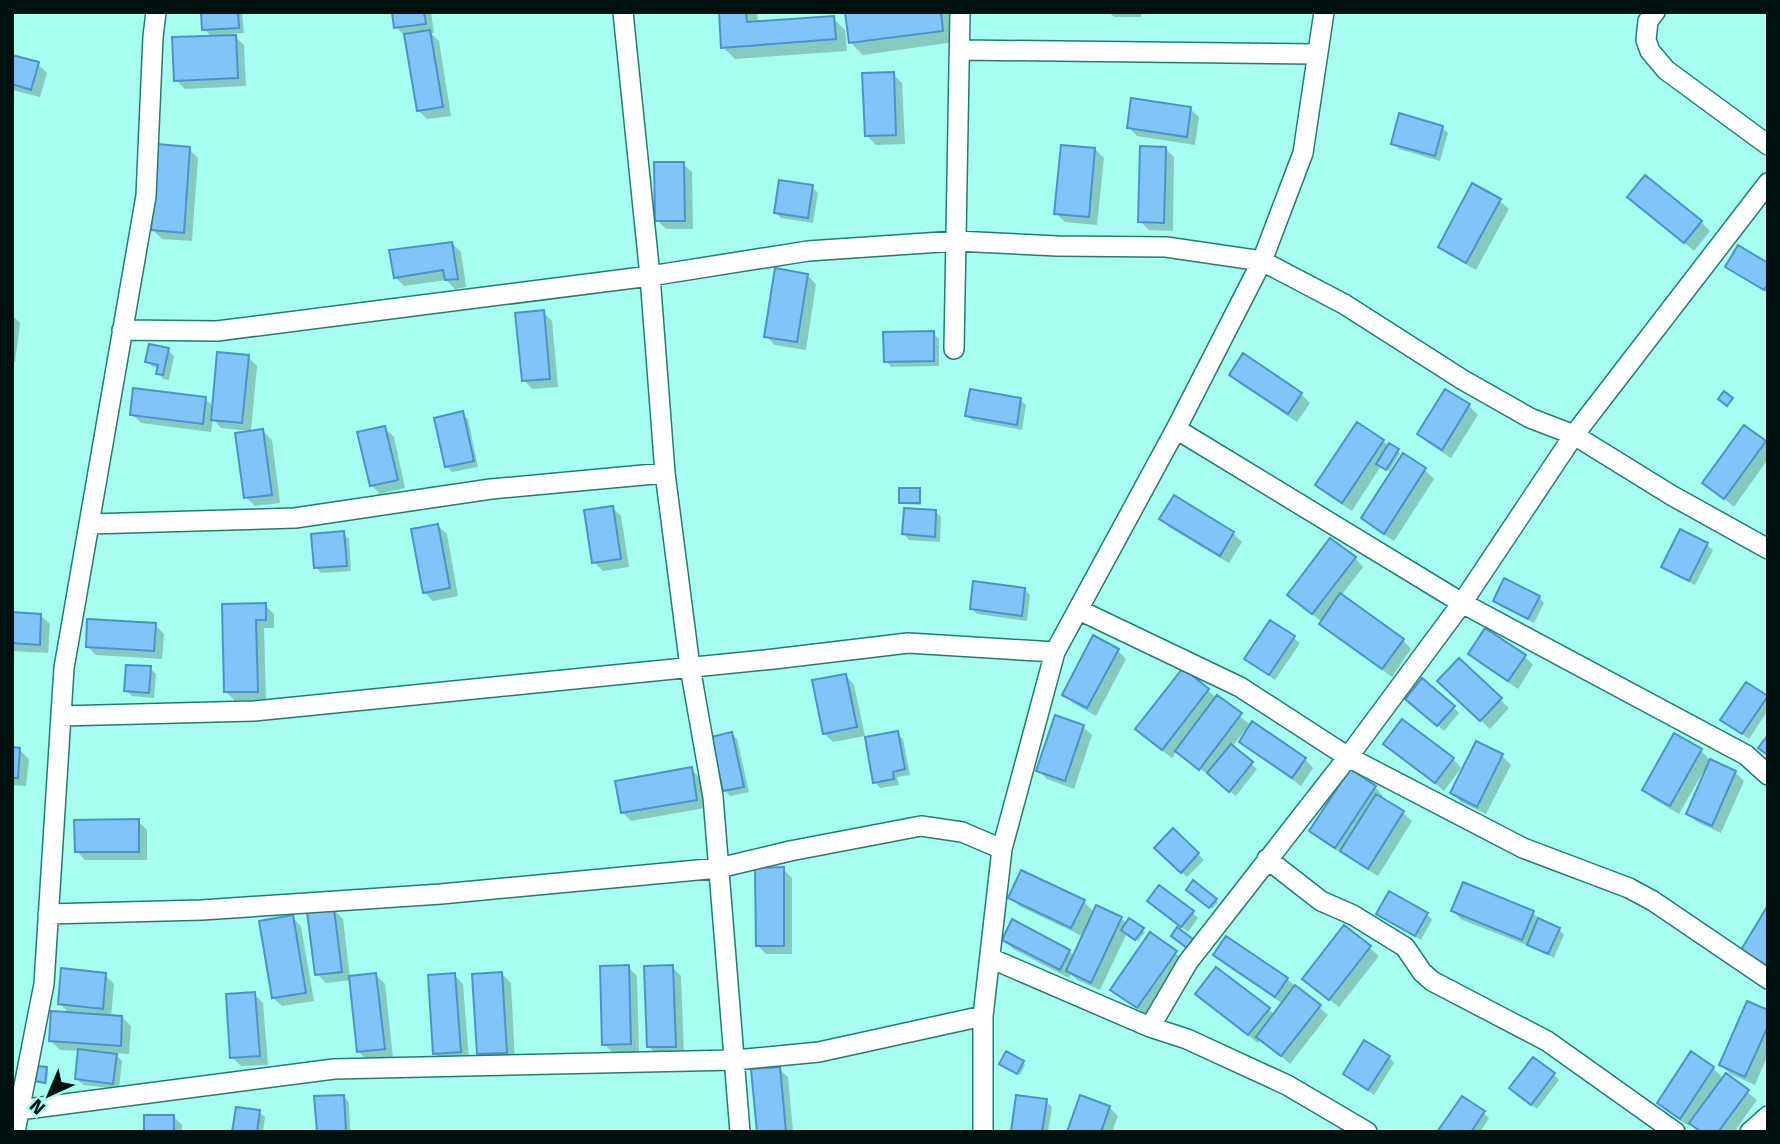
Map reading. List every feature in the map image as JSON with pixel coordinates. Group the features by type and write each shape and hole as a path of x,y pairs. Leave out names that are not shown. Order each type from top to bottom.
{"street":[{"path":"15,1132 44,984 64,668 146,196 156,12"},
{"path":"623,12 650,276 665,473 690,667 713,797 740,1132"},
{"path":"954,349 960,12"},
{"path":"983,1132 983,1016 1002,849 1055,652 1176,429 1262,261 1303,153 1324,12"},
{"path":"1655,12 1648,21 1646,40 1650,51 1666,71 1768,145"},
{"path":"961,50 1317,54"},
{"path":"1150,1027 1188,962 1348,757 1462,603 1574,435 1768,183"},
{"path":"122,330 217,331 650,276 808,251 956,241 1057,246 1166,247 1262,261 1344,304 1485,393 1530,418 1574,435 1671,495 1768,548"},
{"path":"1176,429 1462,603 1746,755 1768,775"},
{"path":"89,524 295,518 491,489 665,473"},
{"path":"1079,610 1240,687 1348,757 1523,848 1629,888 1653,901 1768,979"},
{"path":"61,716 254,710 908,643 1055,652"},
{"path":"48,914 202,910 441,894 719,868 790,851 921,827 962,832 1002,849"},
{"path":"1267,859 1321,901 1353,915 1405,947 1432,981 1547,1041 1675,1132"},
{"path":"990,958 1150,1027 1187,1039 1287,1085 1367,1132"},
{"path":"19,1110 334,1069 735,1060 819,1052 983,1016"},
{"path":"1750,1132 1768,1116"}],"building":[{"path":"201,12 238,12 239,28 202,30"},
{"path":"392,12 424,12 426,24 394,28"},
{"path":"719,12 746,12 747,22 834,16 836,39 721,48"},
{"path":"845,12 941,12 943,31 849,43"},
{"path":"430,30 443,107 417,111 404,34"},
{"path":"236,35 238,78 174,81 172,37"},
{"path":"12,55 39,62 31,90 12,84"},
{"path":"894,72 896,135 865,136 862,73"},
{"path":"1131,98 1191,107 1187,137 1127,128"},
{"path":"1399,113 1443,126 1435,156 1391,144"},
{"path":"157,144 190,147 184,233 151,230"},
{"path":"1061,145 1095,148 1089,217 1054,214"},
{"path":"1140,146 1166,147 1164,223 1138,222"},
{"path":"654,162 684,162 685,221 655,221"},
{"path":"1645,175 1702,221 1684,243 1627,197"},
{"path":"779,180 813,185 808,218 774,213"},
{"path":"1472,183 1501,199 1466,263 1438,247"},
{"path":"452,242 458,279 445,280 443,270 394,278 389,250"},
{"path":"1738,245 1768,263 1768,284 1764,290 1725,267"},
{"path":"775,268 808,274 797,342 764,337"},
{"path":"544,310 550,379 522,381 515,313"},
{"path":"934,331 934,361 884,362 883,332"},
{"path":"149,344 169,348 163,375 156,374 158,365 145,362"},
{"path":"217,352 249,355 242,423 211,420"},
{"path":"1243,353 1302,393 1288,414 1229,375"},
{"path":"133,388 206,397 203,424 130,415"},
{"path":"970,389 1021,398 1017,425 965,416"},
{"path":"1445,389 1470,404 1442,450 1417,434"},
{"path":"1724,391 1733,398 1727,406 1718,399"},
{"path":"463,411 474,461 445,467 434,418"},
{"path":"1357,422 1384,440 1342,503 1315,485"},
{"path":"1744,425 1766,441 1724,499 1702,483"},
{"path":"385,426 398,480 370,486 357,432"},
{"path":"263,429 272,495 244,498 235,433"},
{"path":"1389,443 1399,449 1386,470 1376,464"},
{"path":"1403,453 1426,468 1384,534 1361,518"},
{"path":"899,488 920,488 920,503 899,503"},
{"path":"1174,495 1234,532 1220,556 1159,519"},
{"path":"613,506 621,559 592,563 584,510"},
{"path":"904,508 936,510 935,537 902,534"},
{"path":"438,524 450,588 423,593 411,529"},
{"path":"1680,529 1708,543 1689,581 1661,567"},
{"path":"344,531 347,566 314,568 311,534"},
{"path":"1330,538 1356,557 1312,614 1287,595"},
{"path":"1504,578 1540,596 1528,619 1493,601"},
{"path":"973,581 1025,588 1022,616 970,609"},
{"path":"1340,593 1404,639 1382,669 1319,624"},
{"path":"266,603 266,620 256,620 258,692 224,692 222,604"},
{"path":"12,612 41,614 40,645 12,643"},
{"path":"87,619 156,623 154,651 86,647"},
{"path":"1270,620 1295,636 1269,675 1244,659"},
{"path":"1485,628 1526,655 1508,681 1468,654"},
{"path":"1093,635 1119,649 1087,708 1062,695"},
{"path":"1459,658 1502,698 1480,721 1437,681"},
{"path":"126,665 151,666 149,693 124,691"},
{"path":"1183,668 1209,689 1162,750 1135,729"},
{"path":"846,674 857,727 823,734 812,680"},
{"path":"1422,678 1455,706 1437,726 1405,699"},
{"path":"1746,682 1768,696 1742,734 1720,720"},
{"path":"1217,695 1242,713 1199,770 1175,751"},
{"path":"1055,715 1084,725 1065,781 1036,771"},
{"path":"1402,719 1454,758 1435,783 1383,744"},
{"path":"1252,721 1306,758 1292,778 1239,742"},
{"path":"898,731 905,769 893,772 894,779 873,783 865,737"},
{"path":"732,732 744,787 723,791 711,737"},
{"path":"1674,733 1702,749 1670,806 1642,790"},
{"path":"1768,735 1768,755 1758,748"},
{"path":"1476,741 1503,754 1477,807 1450,793"},
{"path":"1231,744 1253,762 1229,792 1207,773"},
{"path":"12,747 20,748 18,778 12,778"},
{"path":"1710,759 1736,771 1712,826 1686,814"},
{"path":"692,767 697,800 621,813 615,781"},
{"path":"1350,769 1376,786 1335,848 1309,831"},
{"path":"1376,794 1404,811 1368,869 1340,851"},
{"path":"139,819 139,852 75,852 74,820"},
{"path":"1173,828 1199,853 1181,873 1154,848"},
{"path":"784,867 784,946 756,946 755,868"},
{"path":"1021,870 1085,900 1071,928 1008,898"},
{"path":"1193,880 1217,899 1209,908 1186,890"},
{"path":"1463,882 1534,911 1522,940 1451,911"},
{"path":"1159,885 1194,911 1181,927 1147,901"},
{"path":"1389,891 1428,913 1415,936 1376,914"},
{"path":"1096,905 1122,917 1091,983 1066,971"},
{"path":"1768,905 1768,966 1741,950"},
{"path":"334,909 342,972 315,975 307,912"},
{"path":"293,915 306,993 272,998 259,921"},
{"path":"1129,918 1144,928 1135,940 1121,930"},
{"path":"1538,918 1560,928 1548,954 1527,945"},
{"path":"1012,919 1070,950 1060,970 1002,940"},
{"path":"1344,925 1371,946 1329,1000 1302,979"},
{"path":"1177,927 1193,939 1187,948 1171,936"},
{"path":"1150,932 1177,951 1137,1008 1110,990"},
{"path":"1226,936 1288,978 1275,997 1213,955"},
{"path":"629,965 631,1044 602,1045 600,966"},
{"path":"673,965 676,1047 647,1047 644,966"},
{"path":"1216,967 1270,1008 1248,1035 1195,994"},
{"path":"61,968 106,973 103,1009 58,1004"},
{"path":"502,972 507,1053 477,1054 472,974"},
{"path":"376,973 385,1049 357,1052 349,976"},
{"path":"455,973 461,1052 433,1054 428,975"},
{"path":"1295,985 1321,1005 1281,1056 1256,1037"},
{"path":"255,992 260,1056 230,1058 226,994"},
{"path":"1747,1001 1768,1010 1768,1026 1745,1077 1719,1065"},
{"path":"51,1011 122,1016 121,1046 49,1041"},
{"path":"1364,1040 1390,1056 1368,1090 1343,1074"},
{"path":"78,1049 117,1054 113,1084 75,1079"},
{"path":"1006,1051 1024,1061 1017,1074 999,1064"},
{"path":"1691,1051 1714,1067 1680,1119 1657,1103"},
{"path":"1533,1057 1555,1073 1531,1105 1509,1088"},
{"path":"36,1066 47,1067 45,1083 35,1081"},
{"path":"780,1067 786,1132 757,1132 751,1069"},
{"path":"1726,1073 1749,1090 1718,1132 1701,1132 1689,1123"},
{"path":"344,1095 346,1132 317,1132 314,1096"},
{"path":"1016,1095 1047,1099 1042,1132 1011,1131"},
{"path":"1080,1095 1110,1106 1101,1132 1067,1132"},
{"path":"1462,1096 1485,1111 1471,1132 1437,1132"},
{"path":"236,1107 260,1110 257,1132 232,1132"},
{"path":"144,1115 174,1115 174,1132 144,1132"}]}
